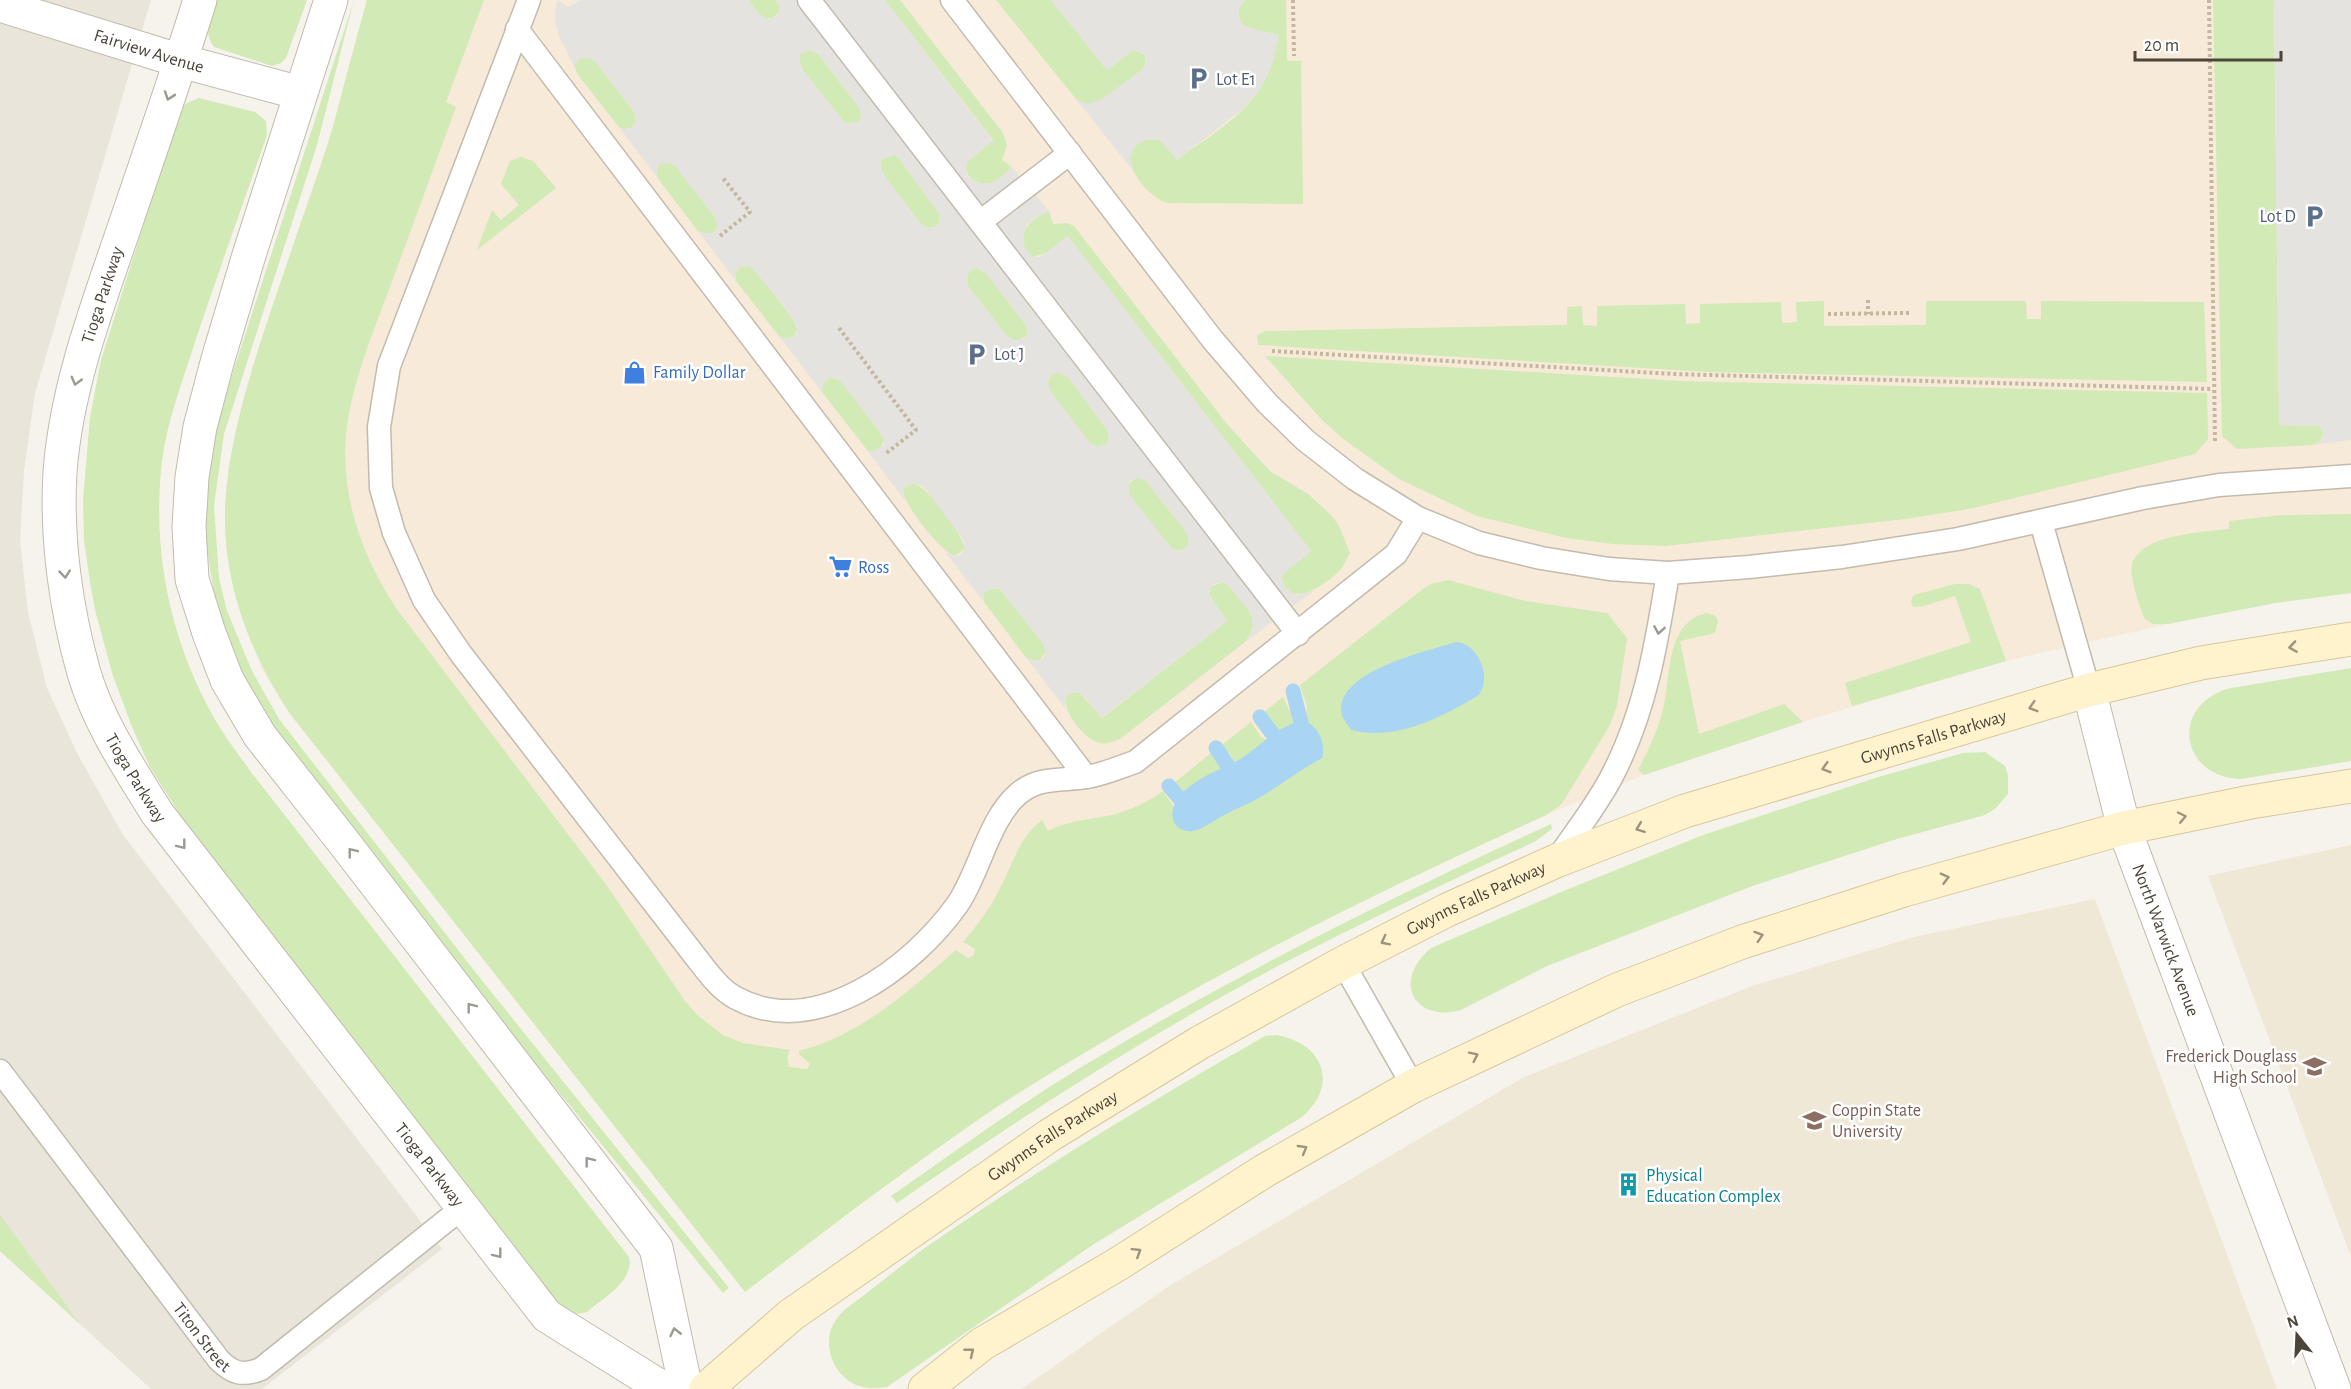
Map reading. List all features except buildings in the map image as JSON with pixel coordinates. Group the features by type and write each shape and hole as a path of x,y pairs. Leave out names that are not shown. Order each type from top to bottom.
{"main road":[{"name":"Gwynns Falls Parkway","path":"706,1389 791,1315 1050,1135 1199,1043 1343,963 1447,910 1556,861 1685,811 2089,690 2201,663 2351,639"},
{"path":"925,1389 982,1344 1118,1264 1264,1172 1413,1086 1617,990 1742,942 1904,890 2124,828 2251,802 2351,786"}],"street":[{"name":"Tioga Parkway","path":"201,0 95,312 70,402 60,472 61,538 68,605 84,675 112,740 157,813 547,1316 664,1389"},
{"path":"331,0 218,359 200,427 190,497 192,579 227,680 260,736 350,849 656,1248 686,1389"},
{"name":"Fairview Avenue","path":"0,5 181,61 300,93"},
{"name":"North Warwick Avenue","path":"2089,690 2124,828 2334,1389"}],"lane":[{"path":"529,0 389,366 379,427 381,488 394,533 424,600 461,654 713,979 735,998 768,1010 806,1010 853,997 902,964 931,936 958,904 990,836 1008,805 1018,794 1039,782 1056,778 1086,777 1135,762 1396,554 1418,518"},
{"path":"809,0 1298,634"},
{"path":"952,0 1212,339 1267,403 1305,440 1355,479 1418,518 1479,543 1541,558 1609,569 1668,573 1842,557 1958,539 2143,498 2219,485 2351,476"},
{"path":"517,29 1086,777"},
{"path":"980,222 1070,153"},
{"path":"2041,522 2089,690"},
{"path":"1556,861 1614,773 1642,705 1658,640 1668,573"},
{"path":"1343,963 1413,1086"},
{"name":"Titon Street","path":"0,1071 219,1360 236,1373 249,1374 261,1369 462,1208"}],"path":[{"path":"1293,0 1294,56"},
{"path":"2209,0 2215,443"},
{"path":"1868,300 1868,314"},
{"path":"1828,314 1909,313"},
{"path":"838,328 916,430 857,476"},
{"path":"1262,351 1674,374 2213,389"}],"shaded area":[{"path":"0,0 151,0 35,393 24,471 20,541 28,612 47,688 77,753 123,835 442,1249 262,1389 151,1389 0,1251"},
{"path":"367,0 2351,0 2351,593 2275,603 2168,624 2006,661 1802,722 1644,775 1551,813 1432,867 1318,923 1209,980 1059,1068 983,1116 861,1203 745,1292 291,715 262,669 236,597 227,546 225,513 229,463 258,351 332,129"},
{"name":"Lot J","path":"557,0 568,7 580,0 748,0 758,13 769,20 777,16 779,12 780,7 776,0 885,0 993,141 967,162 968,177 978,183 992,183 1012,167 1049,211 1033,219 1027,225 1023,234 1025,249 1033,257 1040,257 1068,236 1311,551 1284,573 1281,577 1284,586 1297,595 1315,590 1245,642 1253,627 1251,613 1228,585 1222,582 1214,584 1209,595 1227,621 1101,718 1086,698 1076,691 1066,697 1065,706 1068,712 1025,656 1034,661 1042,659 1046,652 1042,642 999,588 984,593 984,602 987,606 945,552 955,556 960,555 965,549 964,541 924,487 913,483 905,487 903,494 906,502 866,449 873,452 884,445 880,432 836,378 831,377 823,383 822,392 825,396 779,336 790,339 797,333 792,318 750,266 738,268 735,272 736,281 698,231 707,234 715,232 718,226 715,217 676,167 670,163 659,164 656,172 659,180 618,126 623,129 632,128 636,121 635,113 595,61 580,58 574,65 576,70 559,36 555,19","holes":["809,50 817,52 859,107 862,117 858,122 848,124 844,122 802,69 800,54","893,155 898,157 940,215 939,224 930,228 921,224 884,176 880,164 882,159","977,268 986,273 1026,325 1028,335 1024,339 1013,340 1006,335 968,286 967,275","1058,372 1068,377 1107,430 1109,439 1106,444 1098,447 1090,443 1050,391 1048,381 1050,376","1139,478 1147,482 1187,533 1189,544 1186,548 1181,551 1172,549 1130,496 1128,485 1131,480"]},
{"name":"Lot E1","path":"1051,0 1246,0 1241,3 1238,13 1242,24 1279,35 1273,62 1261,88 1243,109 1177,160 1161,141 1151,139 1140,142 1134,147 1130,158 1134,172 1076,99 1087,104 1102,99 1143,69 1146,61 1144,54 1133,50 1107,70"},
{"name":"Lot D","path":"2274,0 2351,0 2351,440 2312,445 2321,441 2324,435 2319,426 2279,425"},
{"name":"Frederick Douglass High School","path":"2351,845 2351,1257 2208,876"},
{"name":"Coppin State University","path":"2095,899 2277,1389 1021,1389 1169,1286 1524,1077 1752,986 1914,937"}],"green space":[{"path":"216,0 307,0 286,58 281,63 272,66 214,47 208,30"},
{"path":"354,0 317,145 224,434 214,506 219,578 227,611 252,671 279,719 476,973 729,1288 723,1293 523,1048 263,713 239,668 215,600 206,542 204,506 218,418"},
{"path":"367,0 484,0 446,102 456,107 368,345 349,413 346,439 348,490 361,539 371,563 396,608 605,883 685,1001 697,1015 723,1035 743,1043 790,1050 787,1057 789,1067 807,1069 810,1064 799,1054 799,1051 822,1044 864,1023 902,996 956,950 968,958 974,955 975,949 963,942 991,905 1021,844 1042,820 1048,831 1073,822 1122,812 1146,802 1163,791 1174,807 1183,794 1173,784 1211,753 1220,767 1232,762 1232,757 1222,745 1251,722 1261,737 1267,740 1276,732 1272,721 1264,712 1283,697 1295,722 1306,721 1307,707 1300,685 1431,584 1448,580 1525,601 1607,613 1627,638 1617,706 1610,725 1563,802 1544,816 1437,865 1280,943 1177,999 1053,1071 999,1105 922,1160 745,1292 291,715 252,644 234,592 226,538 225,511 228,477 242,405 263,333 329,140"},
{"path":"748,0 776,0 780,7 779,12 773,18 766,19"},
{"path":"885,0 900,0 1003,133 1007,145 1002,160 1012,167 1000,179 981,183 968,174 967,162 993,140"},
{"path":"996,0 1051,0 1107,70 1133,50 1144,54 1144,67 1103,100 1090,104 1081,102 1076,99"},
{"path":"1246,0 1286,0 1287,61 1301,61 1303,204 1168,203 1162,201 1143,186 1134,172 1130,158 1133,148 1147,140 1157,140 1166,146 1177,160 1244,109 1267,75 1278,35 1241,24 1239,10"},
{"path":"2213,0 2274,0 2279,425 2319,426 2323,431 2323,436 2312,445 2237,449 2222,436"},
{"path":"809,50 819,55 859,107 862,118 858,122 848,124 844,122 802,69 800,54"},
{"path":"580,58 590,58 595,61 635,113 636,121 632,128 623,129 618,126 578,75 574,65"},
{"path":"199,98 255,112 266,121 267,135 195,342 164,446 159,496 160,531 169,601 178,635 205,700 222,731 251,772 629,1257 627,1274 622,1281 609,1295 587,1312 574,1314 561,1311 190,831 150,767 113,676 95,610 84,541 83,500 90,417 101,360 178,115 185,104"},
{"path":"894,155 898,157 940,215 937,226 930,228 921,224 884,176 880,164 882,159"},
{"path":"521,157 533,161 556,188 477,250 492,210 501,220 519,205 501,184 510,161"},
{"path":"662,162 676,167 715,217 718,226 715,232 707,234 698,231 659,180 656,172"},
{"path":"1049,211 1053,224 1067,223 1074,226 1227,424 1255,455 1270,471 1308,494 1332,516 1339,526 1350,553 1341,569 1331,579 1306,593 1291,592 1285,587 1281,577 1311,551 1068,236 1046,253 1033,257 1025,249 1023,242 1028,225"},
{"path":"741,266 750,266 756,270 792,318 797,329 794,337 786,339 779,336 736,281 735,272"},
{"path":"977,268 986,273 1026,325 1028,335 1018,341 1006,335 968,286 967,275 972,269"},
{"path":"1824,301 1824,326 1926,325 1926,301 2026,301 2027,319 2041,319 2041,301 2204,302 2207,382 1709,372 1258,345 1257,335 1266,331 1567,325 1567,307 1582,306 1583,325 1597,326 1597,306 1685,304 1686,324 1700,323 1700,304 1781,302 1782,323 1797,322 1796,302"},
{"path":"1265,356 1681,381 2207,393 2208,439 2195,454 1969,509 1905,519 1666,546 1613,544 1566,538 1477,516 1399,479 1342,438 1322,420"},
{"path":"1058,372 1068,377 1107,430 1109,439 1106,444 1098,447 1090,443 1050,391 1048,381 1050,376"},
{"path":"831,377 841,381 880,432 884,440 881,448 873,452 868,451 822,392 823,383"},
{"path":"1135,478 1143,478 1147,482 1187,533 1189,544 1186,548 1172,549 1130,496 1128,485"},
{"path":"913,483 927,492 958,533 965,549 955,556 933,538 910,507 903,491 905,487"},
{"path":"2351,514 2351,593 2275,603 2168,624 2153,624 2145,619 2131,570 2137,555 2147,547 2174,536 2229,529 2229,521 2282,515"},
{"path":"1222,582 1232,589 1253,620 1252,630 1245,642 1120,739 1103,743 1086,735 1071,717 1066,697 1073,692 1080,693 1102,718 1227,621 1209,595 1211,587"},
{"path":"1955,584 1969,584 1980,589 2006,661 1852,706 1845,683 1971,642 1955,596 1924,606 1913,607 1911,601 1914,595"},
{"path":"999,588 1042,642 1046,652 1039,661 1030,660 1025,656 984,602 984,593 987,590"},
{"path":"1707,613 1716,616 1718,621 1715,633 1680,641 1699,734 1784,704 1803,722 1644,775 1638,770 1662,714 1677,638 1694,618"},
{"path":"2351,668 2351,761 2241,779 2220,775 2205,766 2194,754 2190,739 2191,723 2198,709 2211,696 2231,688"},
{"path":"1985,752 2005,766 2008,775 2008,794 1996,808 1985,815 1897,839 1755,885 1547,966 1461,1010 1444,1012 1431,1010 1420,1005 1413,996 1412,973 1419,960 1431,948 1561,892 1703,835 1875,778 1963,753"},
{"path":"1551,824 1552,829 1534,842 1276,967 1179,1021 1083,1079 897,1203 891,1196 1034,1097 1197,1000 1432,880"},
{"path":"1276,1035 1292,1039 1305,1047 1315,1056 1321,1067 1323,1079 1321,1091 1314,1104 1302,1117 1094,1244 887,1387 858,1386 837,1369 829,1344 829,1336 836,1320 848,1307 914,1256 1011,1190 1131,1115 1265,1036"},
{"path":"0,1215 80,1324 0,1251"}],"water":[{"path":"1456,642 1470,647 1480,660 1484,684 1477,696 1446,713 1415,726 1383,733 1351,730 1343,718 1342,702 1350,688 1383,666"},
{"path":"1304,721 1314,727 1320,736 1323,747 1322,758 1259,798 1202,828 1189,831 1180,829 1174,823 1173,809 1184,791 1203,778 1242,758 1287,726"}],"waterway":[{"path":"1293,691 1305,738"},
{"path":"1260,717 1285,751"},
{"path":"1216,748 1238,781"},
{"path":"1169,786 1192,813"}],"place":[{"name":"Lot E1","path":"1198,79"},
{"name":"Lot D","path":"2314,216"},
{"name":"Lot J","path":"976,354"},
{"name":"Family Dollar","path":"635,372"},
{"name":"Ross","path":"840,567"},
{"name":"Frederick Douglass High School","path":"2315,1066"},
{"name":"Coppin State University","path":"1814,1120"},
{"name":"Physical Education Complex","path":"1628,1185"}]}
